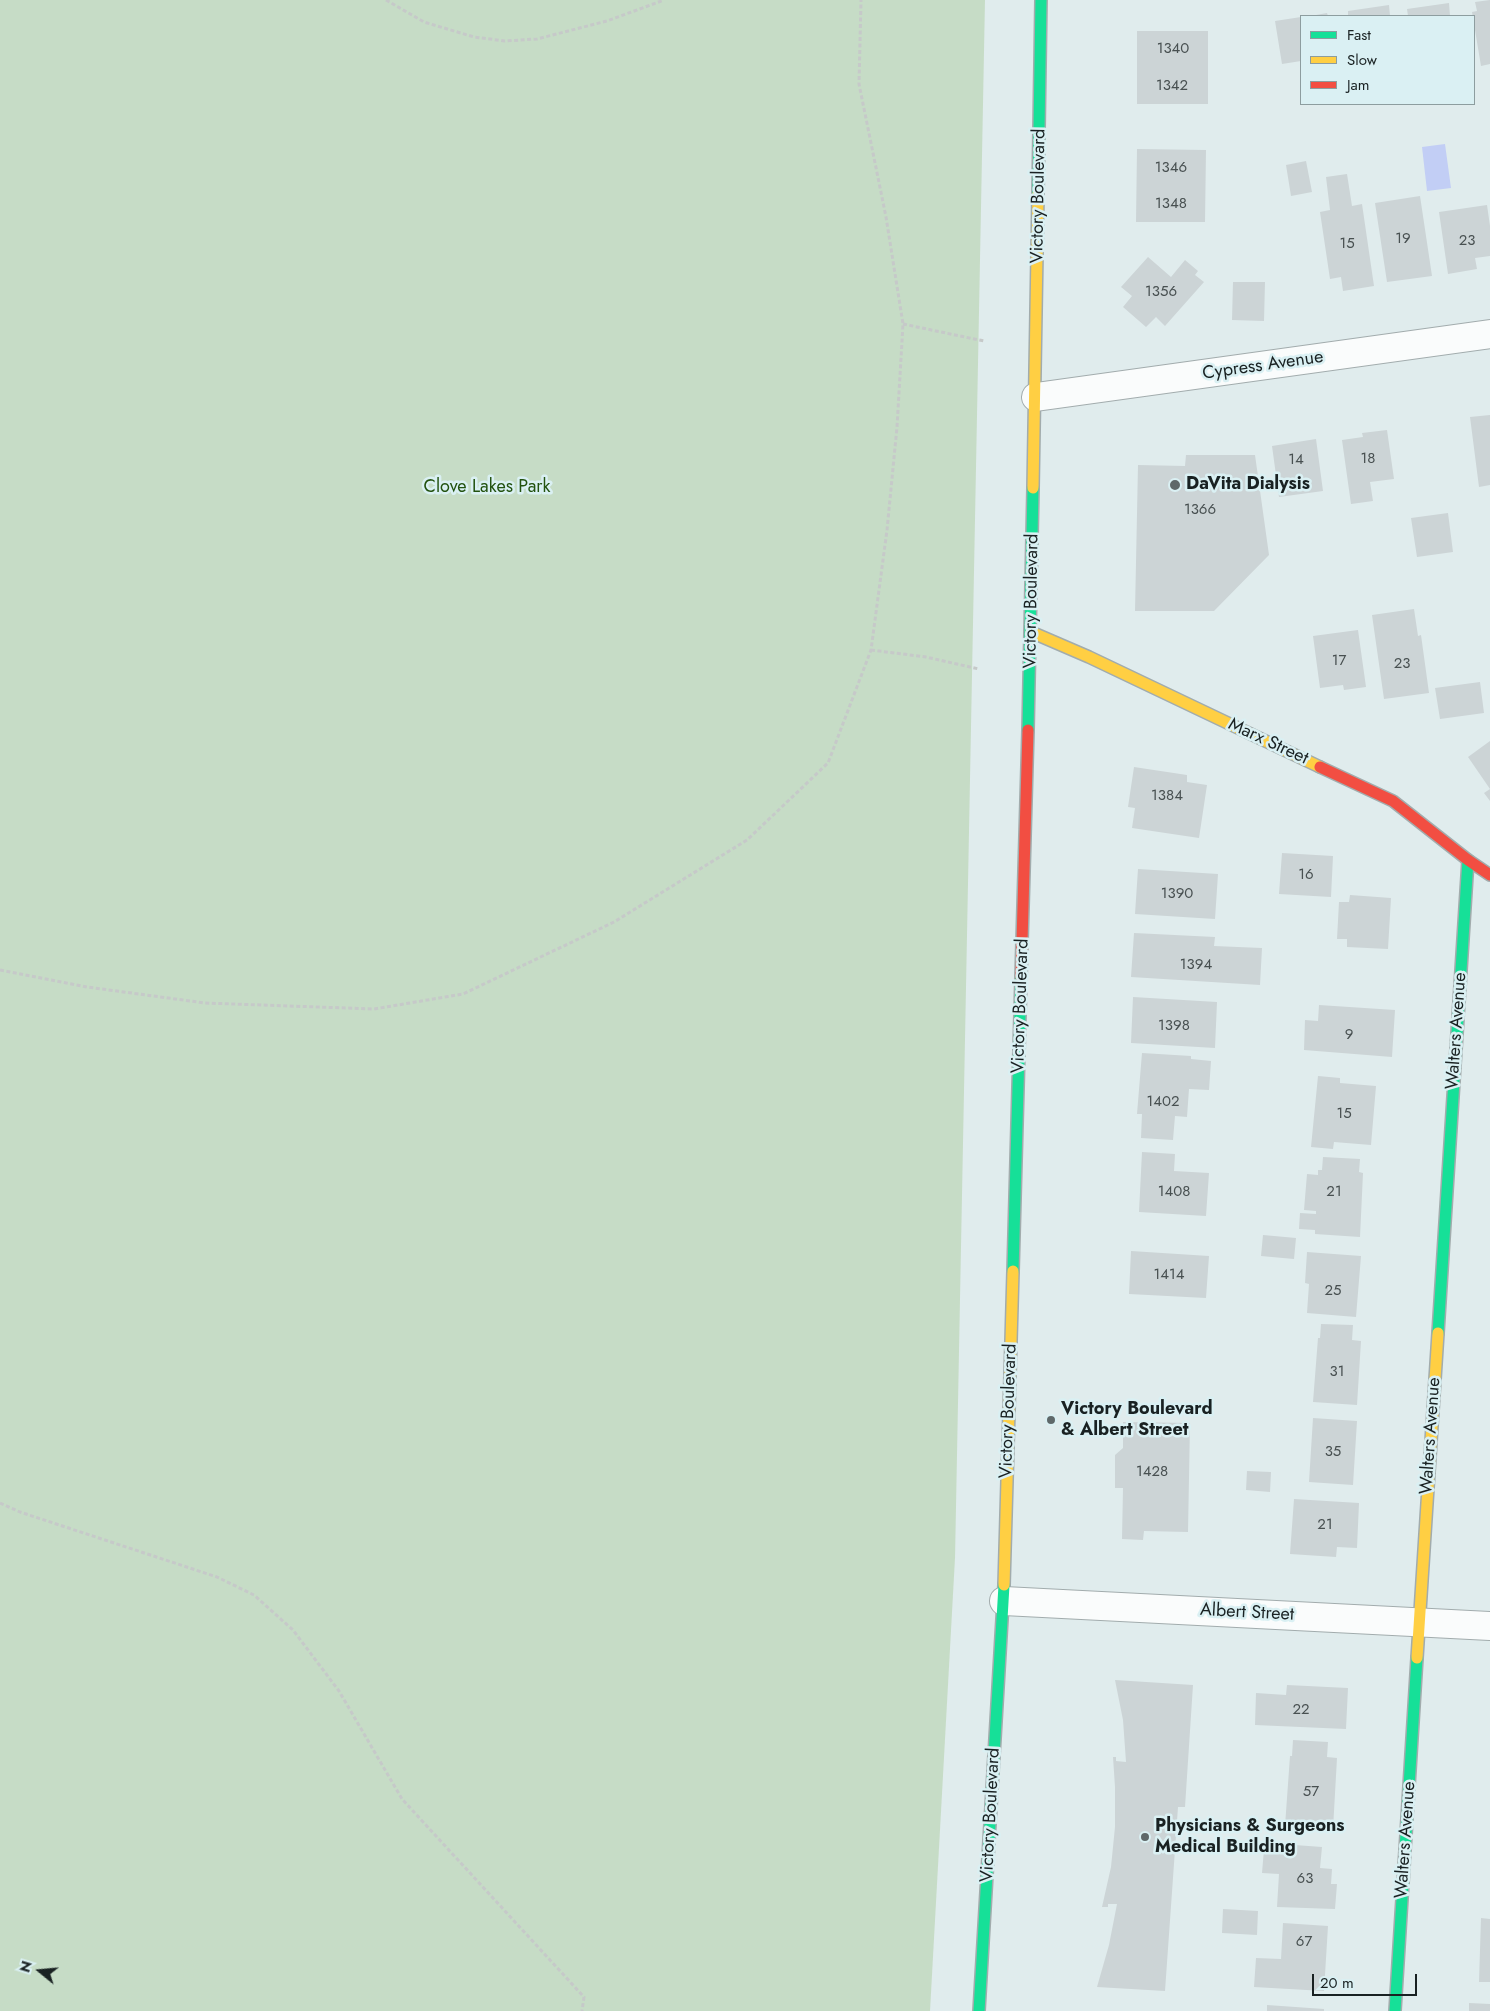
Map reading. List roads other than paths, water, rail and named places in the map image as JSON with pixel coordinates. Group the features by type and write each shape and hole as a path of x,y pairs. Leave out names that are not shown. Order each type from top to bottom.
{"main road":[{"name":"Victory Boulevard","path":"979,2011 1004,1601 1031,632 1041,0"},
{"name":"Marx Street","path":"1031,632 1089,657 1218,720 1393,801 1490,876"},
{"name":"Walters Avenue","path":"1395,2011 1468,860"}],"street":[{"name":"Cypress Avenue","path":"1036,397 1490,334"},
{"name":"Albert Street","path":"1004,1601 1490,1626"}],"water":[{"path":"1445,144 1451,188 1427,191 1422,147"}],"place":[{"name":"DaVita Dialysis","path":"1175,485"},
{"name":"Victory Boulevard & Albert Street","path":"1051,1420"},
{"name":"Physicians & Surgeons Medical Building","path":"1145,1837"}],"park label":[{"name":"Clove Lakes Park","path":"487,488"}]}
